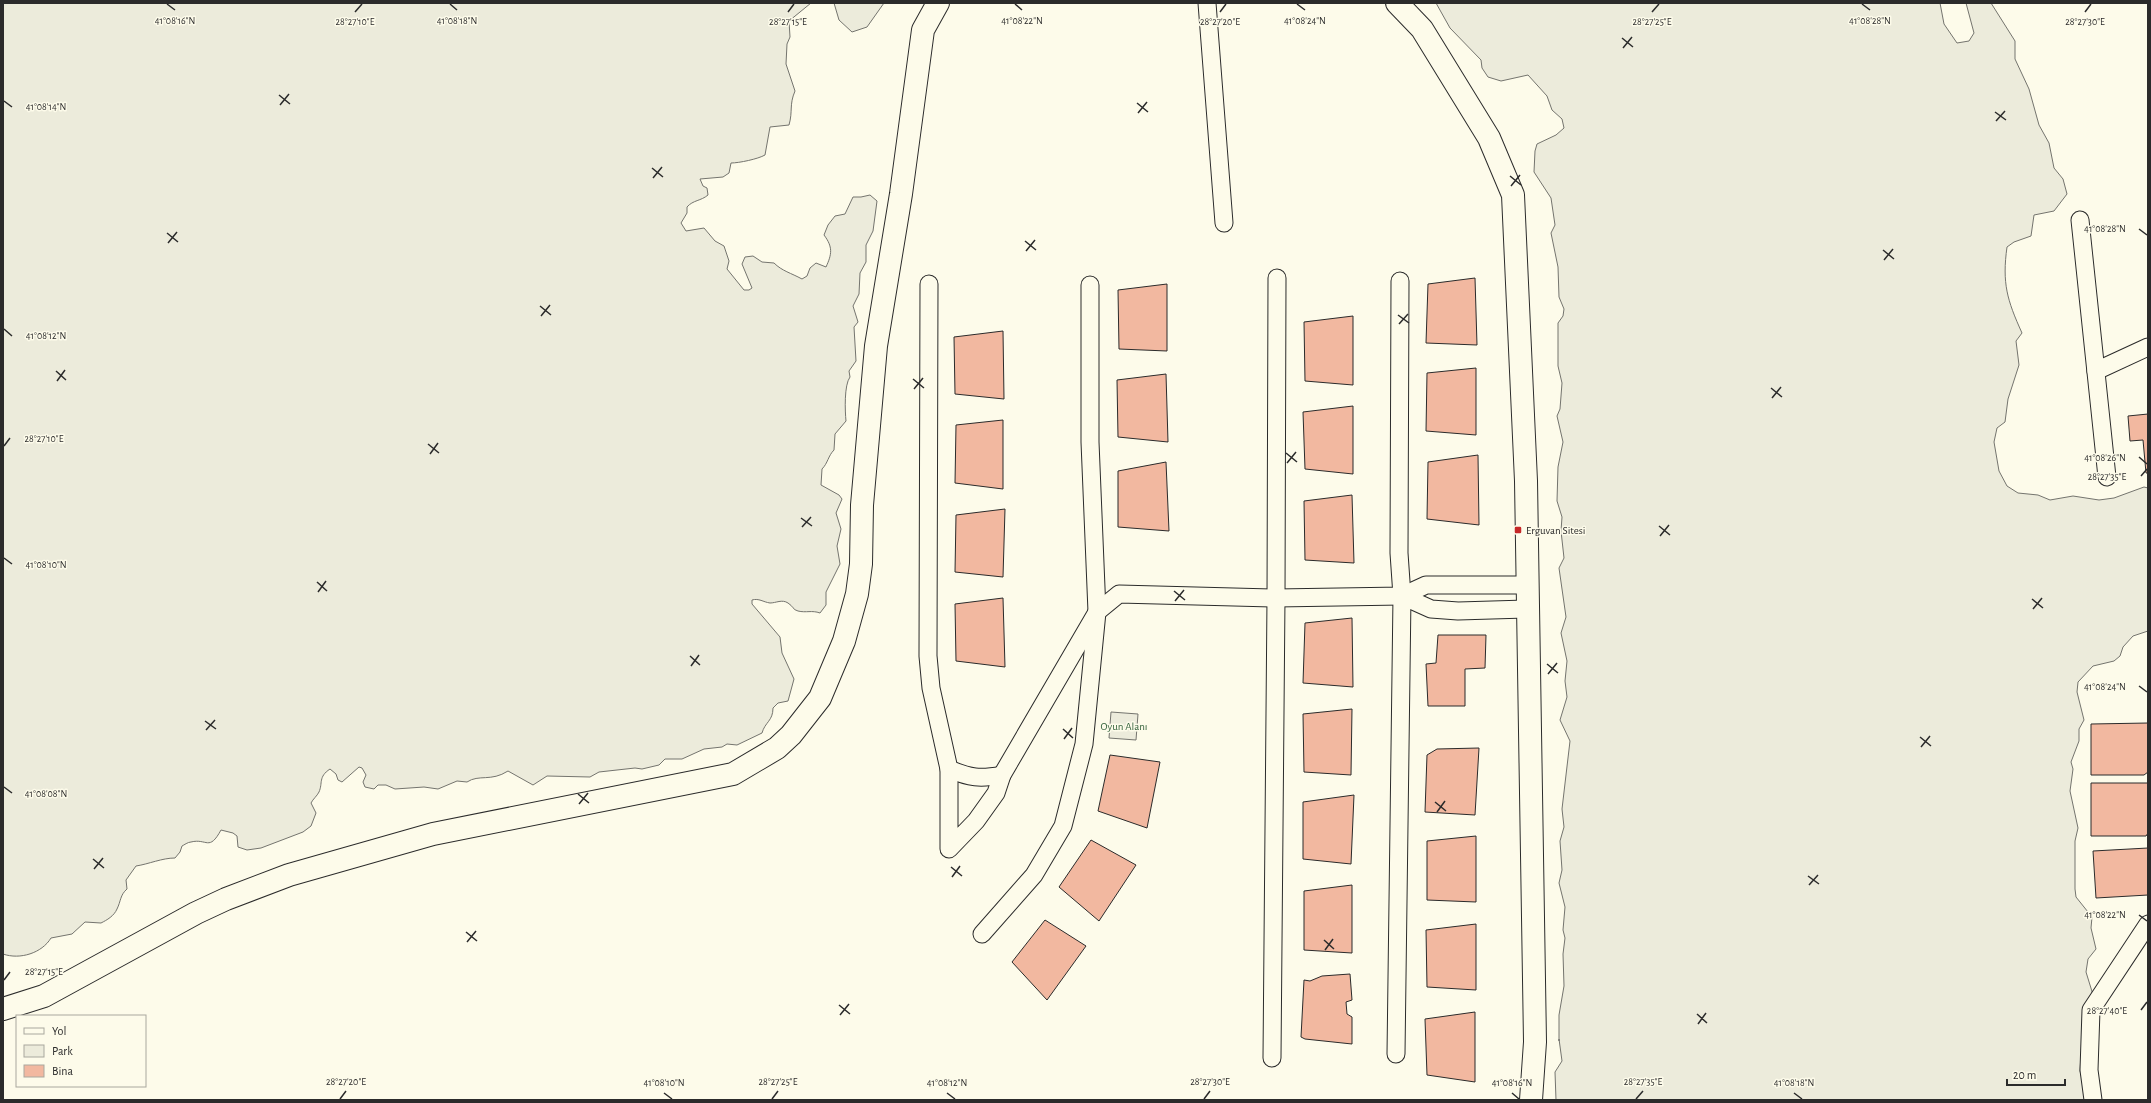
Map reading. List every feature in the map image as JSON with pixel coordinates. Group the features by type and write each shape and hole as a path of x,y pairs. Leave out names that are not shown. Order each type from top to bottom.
{"street":[{"path":"3,1009 44,996 208,907 289,875 433,834 733,774 761,759 791,735 820,698 830,678 844,641 857,594 861,564 862,505 876,346 901,194 923,30 938,3"},
{"path":"1207,3 1224,223"},
{"path":"1397,3 1422,29 1489,138 1513,194 1526,481 1535,1042 1530,1100"},
{"path":"2080,220 2107,477"},
{"path":"1272,1058 1277,278"},
{"path":"1396,1054 1400,628 1402,596 1399,554 1400,281"},
{"path":"929,284 928,656 931,688 949,769 949,849 976,821 996,793 1002,775 1097,612 1119,594 1276,598 1402,596 1426,585 1527,584"},
{"path":"982,934 1034,875 1064,826 1084,744 1097,612 1090,442 1090,285"},
{"path":"2096,371 2148,347"},
{"path":"1402,596 1431,609 1458,611 1527,609"},
{"path":"949,769 964,776 981,779 1002,775"},
{"path":"2093,1100 2089,1070 2091,1010 2148,924"}],"green space":[{"path":"3,3 811,3 789,21 790,37 787,44 786,64 795,91 792,100 789,125 770,127 765,155 758,158 731,163 729,173 723,177 700,179 703,186 707,188 708,195 687,207 687,213 681,223 686,231 704,228 715,241 724,246 729,261 727,269 744,290 749,290 752,288 742,264 745,257 753,256 762,262 774,263 783,270 802,279 807,276 810,268 816,263 826,267 831,251 829,243 824,235 828,225 835,216 845,214 853,197 870,195 877,201 873,231 866,245 866,262 860,273 859,294 853,306 858,322 854,327 856,361 849,371 850,377 845,398 846,421 835,434 834,450 822,469 821,485 839,495 842,499 836,513 841,529 837,546 840,564 826,592 826,605 820,613 796,610 784,601 770,603 752,600 752,604 780,637 782,653 794,679 788,701 778,703 773,708 772,716 762,733 737,745 727,744 722,747 704,749 682,759 665,759 659,765 642,769 635,768 599,772 590,777 547,776 533,785 508,771 496,776 476,778 467,782 457,781 438,789 424,787 395,789 386,785 378,785 374,789 365,787 363,782 366,775 362,768 359,767 342,782 338,780 336,774 330,769 322,777 319,792 311,803 316,813 311,826 303,832 261,848 247,850 238,847 237,836 233,833 221,830 214,841 208,843 196,841 189,842 182,846 180,852 175,858 136,866 126,880 127,889 122,896 116,911 106,921 101,923 85,922 72,934 51,938 42,948 30,954 23,956 10,956 3,954"},
{"path":"834,3 884,3 867,27 852,32 839,20"},
{"path":"1436,3 1940,3 1944,24 1957,43 1969,41 1974,33 1966,3 1991,3 2015,41 2015,59 2029,89 2039,125 2049,143 2054,168 2063,179 2067,194 2054,211 2034,215 2031,236 2014,242 2007,247 2005,271 2007,291 2009,301 2022,333 2016,341 2019,365 2008,399 2005,422 1997,428 1994,442 1999,471 2007,486 2018,493 2038,495 2050,500 2073,496 2099,500 2114,498 2144,487 2148,488 2148,631 2133,636 2123,647 2120,656 2114,661 2093,666 2078,682 2077,692 2084,720 2079,729 2079,741 2071,762 2073,769 2070,791 2078,828 2075,841 2075,889 2076,897 2092,917 2091,928 2096,949 2088,959 2086,972 2098,1011 2081,1055 2080,1071 2088,1100 1556,1100 1555,1072 1562,1061 1559,1039 1559,1015 1564,986 1563,954 1565,938 1563,930 1565,907 1559,883 1562,870 1560,841 1564,827 1562,809 1570,741 1560,720 1567,697 1565,681 1567,661 1561,633 1566,617 1559,568 1564,558 1561,531 1562,517 1557,501 1558,467 1563,442 1557,416 1560,409 1562,383 1558,366 1558,323 1563,316 1564,309 1559,297 1558,267 1551,233 1555,225 1551,198 1534,172 1535,151 1537,144 1556,135 1564,128 1562,119 1552,110 1547,96 1528,75 1501,81 1488,77 1482,68 1481,60 1450,28"},
{"name":"Oyun Alanı","path":"1111,712 1138,714 1136,740 1109,738"}],"building":[{"path":"1475,278 1477,345 1426,343 1428,284"},
{"path":"1167,284 1167,351 1119,349 1118,290"},
{"path":"1353,316 1353,385 1305,381 1304,322"},
{"path":"1003,331 1004,399 955,394 954,337"},
{"path":"1476,368 1476,435 1426,431 1427,373"},
{"path":"1166,374 1168,442 1118,437 1117,380"},
{"path":"1353,406 1353,474 1305,469 1303,412"},
{"path":"2148,414 2148,473 2146,473 2143,440 2130,441 2128,416"},
{"path":"1003,420 1003,489 955,483 956,425"},
{"path":"1478,455 1479,525 1427,519 1428,462"},
{"path":"1166,462 1169,531 1118,527 1118,471"},
{"path":"1352,495 1354,563 1305,560 1304,501"},
{"path":"1005,509 1003,577 955,572 956,515"},
{"path":"1003,598 1005,667 956,661 955,604"},
{"path":"1352,618 1353,687 1303,683 1305,623"},
{"path":"1438,635 1486,635 1485,668 1465,669 1465,706 1428,706 1426,664 1436,663"},
{"path":"1352,709 1351,775 1304,772 1303,714"},
{"path":"2148,723 2148,772 2144,775 2091,775 2091,724"},
{"path":"1479,748 1475,815 1425,812 1427,755 1437,749"},
{"path":"1110,755 1160,762 1147,828 1098,811"},
{"path":"2091,783 2148,783 2148,833 2146,836 2091,836"},
{"path":"1354,795 1351,864 1303,859 1303,802"},
{"path":"1476,836 1476,902 1427,900 1427,841"},
{"path":"1091,840 1136,865 1099,921 1059,887"},
{"path":"2148,848 2148,895 2096,898 2093,851"},
{"path":"1352,885 1352,953 1304,950 1304,891"},
{"path":"1045,920 1086,946 1047,1000 1012,962"},
{"path":"1476,924 1476,990 1427,987 1426,930"},
{"path":"1350,974 1352,1000 1346,1002 1347,1014 1352,1017 1352,1044 1305,1039 1301,1037 1304,980 1310,981 1322,976"},
{"path":"1475,1012 1475,1082 1427,1075 1425,1019"}],"place":[{"name":"Erguvan Sitesi","path":"1518,530"}]}
